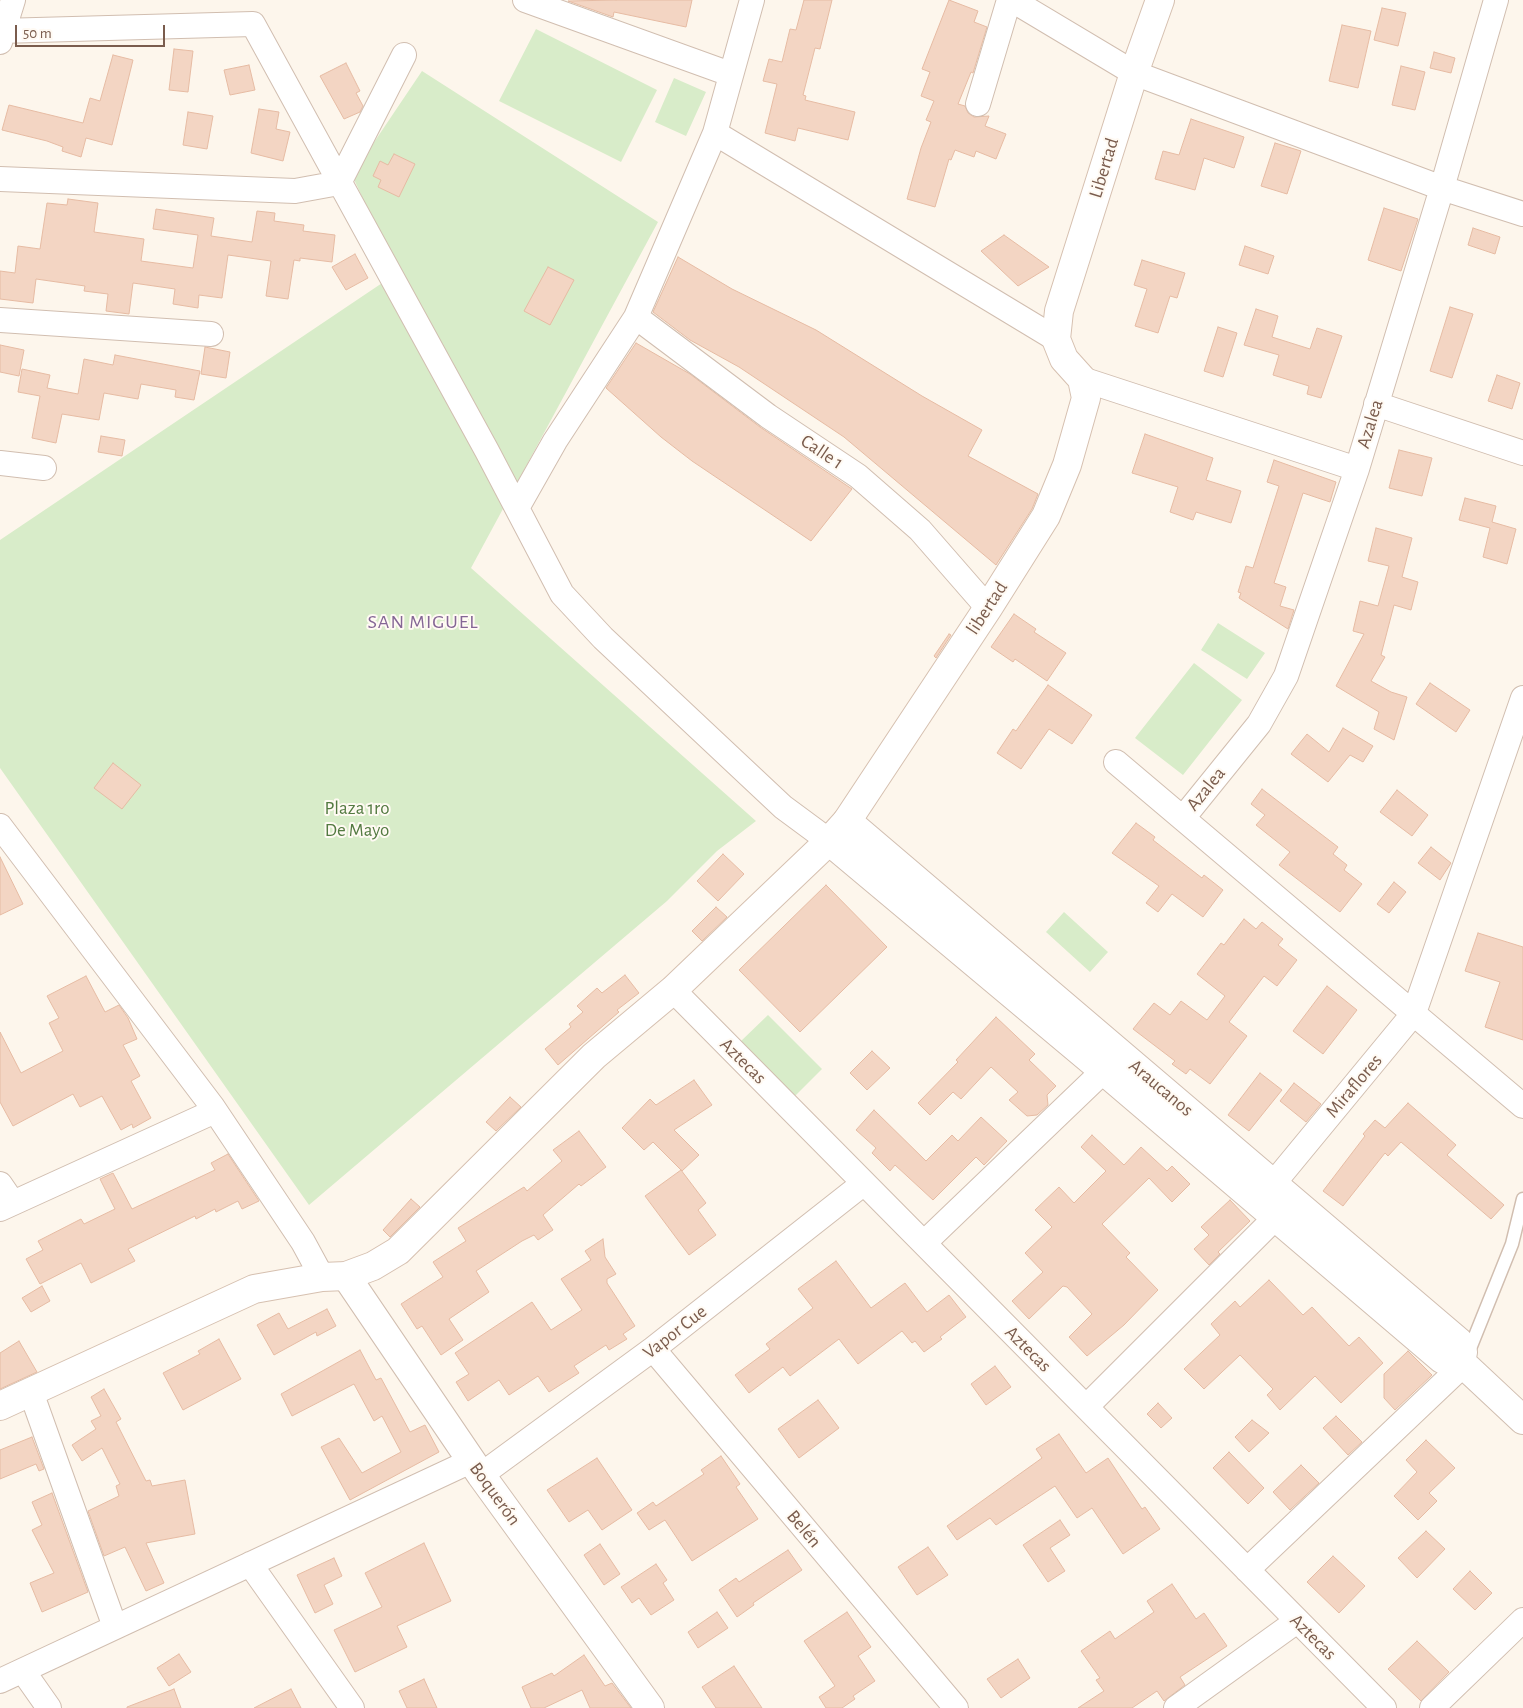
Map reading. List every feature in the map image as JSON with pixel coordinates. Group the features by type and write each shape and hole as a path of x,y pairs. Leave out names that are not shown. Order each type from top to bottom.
{"street":[{"path":"13,0 1,35 253,24 562,594 604,638 783,807 829,841"},
{"path":"517,508 555,441 636,317 715,133 752,0"},
{"path":"978,104 1011,0 1134,73 1442,188 1523,214"},
{"name":"Libertad","path":"1056,339 1059,311 1134,73 1160,0"},
{"name":"Azalea","path":"1182,818 1259,724 1286,676 1357,469 1442,188 1496,0"},
{"path":"529,1 730,74"},
{"path":"339,183 404,55"},
{"path":"715,133 1056,339 1064,359 1082,379 1357,469"},
{"path":"0,178 295,191 339,183"},
{"name":"Calle 1","path":"636,317 768,416 858,476 920,530 988,608"},
{"path":"0,320 211,334"},
{"name":"libertad","path":"0,1406 254,1289 334,1276 372,1266 398,1251 594,1056 672,990 829,841 846,821 988,608 1046,516 1067,465 1086,398 1082,379"},
{"path":"1376,404 1523,453"},
{"path":"0,463 44,468"},
{"name":"Miraflores","path":"1273,1184 1414,1013 1523,698"},
{"path":"1116,762 1523,1106"},
{"name":"Araucanos","path":"846,821 1113,1063 1276,1218 1442,1359 1451,1364 1462,1363 1523,1420"},
{"path":"0,826 215,1111 303,1242 334,1276"},
{"name":"Araucanos","path":"829,841 1113,1063 1273,1184 1459,1342 1463,1352 1462,1363"},
{"name":"Aztecas","path":"672,990 1384,1708"},
{"path":"924,1243 1113,1063"},
{"path":"4,1199 215,1111"},
{"name":"Vapor Cue","path":"0,1680 23,1671 250,1564 476,1468 653,1349 864,1183"},
{"path":"1086,1407 1276,1218 1273,1184"},
{"name":"Boquerón","path":"334,1276 650,1708"},
{"name":"Belén","path":"653,1349 956,1708"},
{"path":"1247,1570 1462,1363"},
{"path":"31,1392 115,1628"},
{"path":"250,1564 352,1708"},
{"path":"1432,1708 1523,1620"},
{"path":"1176,1708 1297,1621"},
{"path":"23,1671 49,1708"}],"lane":[{"path":"1462,1363 1512,1244 1523,1199"}],"green space":[{"path":"536,29 657,90 621,162 499,101"},
{"name":"Plaza 1ro De Mayo","path":"422,71 658,222 471,568 756,821 717,851 667,901 309,1205 0,768 0,540 397,273 352,175"},
{"path":"674,78 706,92 686,136 655,122"},
{"path":"1218,623 1265,653 1247,679 1201,650"},
{"path":"1194,663 1242,700 1183,775 1135,738"},
{"path":"1064,912 1108,952 1090,972 1046,932"},
{"path":"768,1015 822,1069 795,1096 740,1042"}],"building":[{"path":"692,0 686,27 614,12 613,17 568,1"},
{"path":"804,0 832,0 820,49 815,48 803,95 806,96 805,100 855,112 848,140 798,128 795,141 765,133 777,84 763,81 769,59 782,62 790,29 796,30"},
{"path":"949,0 978,11 974,22 987,27 973,73 971,72 958,104 965,106 968,113 974,117 989,116 985,126 1006,134 996,159 976,151 974,157 955,150 951,160 949,159 935,207 907,199 921,148 931,122 926,120 934,101 921,96 930,72 922,69"},
{"path":"1382,8 1406,13 1398,46 1374,40"},
{"path":"1342,25 1371,31 1358,88 1329,81"},
{"path":"174,49 193,51 188,92 169,90"},
{"path":"1434,52 1455,58 1451,73 1430,68"},
{"path":"113,55 133,60 112,145 86,138 81,157 62,151 63,147 47,141 2,130 9,105 83,123 90,98 100,101"},
{"path":"346,63 360,91 356,93 363,106 360,112 344,119 320,76"},
{"path":"249,65 255,90 230,95 224,70"},
{"path":"1401,66 1425,72 1415,110 1392,105"},
{"path":"259,109 279,112 276,129 290,132 283,161 251,153"},
{"path":"188,112 213,116 207,149 183,145"},
{"path":"1191,119 1244,137 1234,168 1204,158 1195,190 1155,179 1163,151 1179,155"},
{"path":"1275,143 1301,151 1287,194 1261,186"},
{"path":"394,154 415,164 399,197 378,187 381,180 373,176 380,161 388,165"},
{"path":"68,199 98,203 94,232 144,239 141,261 193,268 198,235 153,229 156,209 214,218 211,236 252,242 257,211 275,213 274,221 304,225 303,231 335,235 332,262 300,258 300,261 294,260 288,299 266,296 271,261 228,255 222,298 199,295 198,308 173,304 175,289 133,283 129,314 106,311 108,294 84,291 85,286 36,279 33,303 0,299 0,271 15,273 18,246 40,249 47,203 67,205"},
{"path":"1384,208 1418,219 1401,271 1368,260"},
{"path":"1473,228 1500,237 1495,254 1468,245"},
{"path":"1004,235 1049,267 1018,286 981,251"},
{"path":"1245,246 1274,256 1268,274 1239,265"},
{"path":"355,254 368,278 346,290 332,267"},
{"path":"678,257 732,289 816,330 922,396 982,430 968,456 1038,494 1032,509 996,565 844,437 739,367 690,340 653,312"},
{"path":"1142,260 1185,273 1177,298 1170,296 1158,333 1135,326 1147,289 1134,285"},
{"path":"548,267 574,280 550,325 524,311"},
{"path":"1450,307 1473,314 1452,378 1430,371"},
{"path":"1256,309 1278,316 1272,337 1310,349 1317,328 1342,336 1321,398 1307,394 1309,386 1273,375 1279,355 1244,345"},
{"path":"1218,327 1237,333 1223,377 1204,371"},
{"path":"636,343 690,374 760,427 852,489 811,541 692,461 661,437 606,388"},
{"path":"0,345 24,350 19,376 0,372"},
{"path":"205,347 230,352 226,378 201,374"},
{"path":"115,355 200,371 194,400 175,397 176,390 141,384 138,399 104,393 99,420 62,414 56,443 32,438 40,396 18,392 22,369 50,375 47,388 78,394 84,359 113,365"},
{"path":"1497,375 1520,383 1512,409 1488,401"},
{"path":"1145,434 1213,458 1206,480 1241,491 1231,523 1196,512 1193,520 1170,512 1178,487 1132,473"},
{"path":"101,436 125,440 122,456 98,452"},
{"path":"1399,450 1432,458 1422,496 1389,488"},
{"path":"1274,460 1336,482 1330,502 1303,493 1274,583 1286,587 1280,606 1294,610 1288,629 1239,598 1241,593 1238,592 1246,566 1253,568 1279,486 1267,482"},
{"path":"1465,498 1496,506 1492,522 1516,529 1507,564 1483,557 1490,528 1459,520"},
{"path":"1376,528 1412,538 1402,577 1418,582 1411,610 1394,605 1381,655 1385,657 1371,681 1391,692 1407,697 1394,740 1374,729 1379,712 1336,686 1364,634 1353,631 1360,601 1378,606 1389,566 1368,561"},
{"path":"1014,614 1036,629 1034,632 1066,653 1047,681 1015,659 1013,662 991,647"},
{"path":"949,634 951,635 936,658 934,656"},
{"path":"1430,683 1470,710 1456,732 1416,704"},
{"path":"1048,685 1092,715 1072,744 1049,729 1021,769 997,753 1013,729 1016,731"},
{"path":"1343,728 1373,746 1363,762 1350,755 1328,782 1291,754 1307,734 1329,752"},
{"path":"113,763 141,785 122,809 94,788"},
{"path":"1262,789 1338,847 1333,854 1347,865 1344,870 1362,884 1340,912 1279,865 1290,852 1256,825 1265,815 1251,804"},
{"path":"1397,790 1428,815 1412,836 1380,812"},
{"path":"1136,823 1155,837 1153,840 1202,878 1204,875 1223,890 1203,917 1172,894 1158,912 1146,903 1159,886 1112,853"},
{"path":"1431,847 1451,863 1440,880 1418,863"},
{"path":"723,854 744,874 718,901 697,881"},
{"path":"0,857 23,904 0,915"},
{"path":"1394,882 1406,892 1389,913 1377,904"},
{"path":"826,885 887,947 800,1032 739,970"},
{"path":"716,907 727,917 702,941 692,931"},
{"path":"1244,919 1256,929 1262,922 1283,939 1278,945 1297,960 1277,986 1264,976 1229,1022 1247,1036 1210,1084 1190,1069 1186,1074 1172,1064 1175,1061 1133,1029 1154,1003 1170,1015 1181,1001 1207,1020 1225,996 1197,974 1221,943 1224,945"},
{"path":"1478,933 1523,947 1523,1040 1485,1027 1500,982 1465,971"},
{"path":"625,975 639,993 617,1010 619,1012 558,1065 545,1049 571,1027 569,1024 583,1012 577,1006 597,988 602,993"},
{"path":"86,976 105,1012 119,1005 128,1018 137,1039 123,1045 140,1076 131,1081 151,1118 133,1128 132,1124 121,1130 102,1096 80,1107 73,1094 13,1126 0,1102 0,1032 21,1073 63,1051 49,1023 59,1018 47,996"},
{"path":"1327,986 1357,1010 1323,1054 1293,1031"},
{"path":"996,1017 1035,1054 1029,1060 1056,1086 1047,1095 1048,1105 1037,1115 1027,1116 1009,1100 1018,1092 991,1067 961,1099 953,1092 930,1115 918,1103 958,1062 956,1060"},
{"path":"872,1051 890,1068 867,1090 850,1073"},
{"path":"1260,1073 1282,1090 1249,1131 1228,1115"},
{"path":"694,1080 712,1105 674,1130 699,1155 682,1171 653,1142 644,1150 622,1128 650,1099 656,1105"},
{"path":"1294,1083 1321,1104 1306,1122 1280,1101"},
{"path":"510,1097 521,1107 496,1131 486,1122"},
{"path":"1408,1103 1456,1145 1447,1155 1504,1205 1491,1219 1401,1142 1388,1156 1385,1153 1343,1206 1323,1191 1375,1120 1385,1128"},
{"path":"874,1110 926,1161 952,1135 958,1141 981,1117 1007,1141 984,1165 976,1157 933,1200 895,1165 890,1171 872,1153 876,1148 856,1130"},
{"path":"579,1131 606,1167 581,1186 579,1184 543,1215 553,1230 538,1240 534,1235 522,1241 476,1271 489,1292 449,1319 463,1340 441,1355 422,1326 417,1329 401,1304 443,1277 433,1262 466,1241 458,1228 524,1187 527,1191 562,1161 553,1150"},
{"path":"1092,1135 1124,1165 1141,1147 1167,1171 1172,1166 1190,1184 1172,1202 1149,1178 1102,1224 1130,1253 1126,1257 1158,1290 1124,1325 1087,1356 1069,1337 1092,1314 1067,1287 1063,1286 1029,1319 1012,1301 1043,1272 1025,1253 1052,1227 1035,1210 1059,1187 1074,1203 1106,1171 1081,1147"},
{"path":"228,1154 259,1201 242,1209 238,1201 216,1212 215,1209 196,1219 195,1216 128,1249 135,1261 91,1283 81,1263 40,1284 26,1259 43,1250 38,1241 81,1219 84,1224 115,1209 100,1179 113,1173 132,1209 215,1170 211,1163"},
{"path":"681,1170 706,1203 698,1210 716,1235 689,1255 645,1196"},
{"path":"411,1199 420,1207 390,1237 383,1230"},
{"path":"1230,1200 1250,1221 1218,1252 1220,1254 1209,1265 1194,1249 1209,1235 1201,1227"},
{"path":"603,1239 605,1257 616,1274 607,1279 607,1283 635,1326 623,1334 627,1339 609,1350 606,1345 574,1366 579,1373 549,1392 538,1376 509,1395 499,1380 468,1401 456,1382 469,1374 455,1353 532,1302 551,1330 582,1310 561,1279 591,1260 585,1251"},
{"path":"836,1261 871,1308 905,1283 927,1312 949,1295 966,1317 940,1337 942,1339 924,1352 915,1341 912,1343 902,1331 858,1364 839,1339 790,1376 783,1367 749,1393 735,1375 770,1349 766,1344 813,1308 798,1289"},
{"path":"1269,1280 1303,1315 1312,1307 1349,1346 1359,1337 1383,1363 1341,1403 1315,1376 1280,1410 1267,1395 1273,1389 1240,1355 1204,1389 1184,1369 1220,1335 1211,1324 1235,1301 1240,1307"},
{"path":"42,1286 50,1301 31,1312 22,1298"},
{"path":"327,1309 336,1326 317,1336 316,1332 274,1355 257,1325 279,1313 288,1329"},
{"path":"219,1339 241,1379 183,1410 163,1373 200,1354 198,1351"},
{"path":"19,1341 37,1372 0,1389 0,1353"},
{"path":"360,1350 376,1380 381,1378 410,1432 425,1425 439,1452 350,1500 321,1447 339,1438 362,1473 401,1452 382,1416 374,1421 354,1384 292,1416 281,1394"},
{"path":"1408,1351 1432,1375 1395,1410 1384,1398 1384,1374"},
{"path":"995,1366 1011,1387 986,1405 971,1384"},
{"path":"104,1389 121,1419 116,1422 146,1481 150,1480 152,1486 185,1480 195,1534 146,1543 164,1583 146,1591 125,1547 104,1556 88,1511 119,1496 116,1486 120,1484 102,1448 82,1461 72,1445 96,1429 91,1421 101,1416 91,1397"},
{"path":"818,1400 839,1428 799,1458 778,1429"},
{"path":"1158,1403 1172,1418 1161,1428 1147,1414"},
{"path":"1336,1416 1362,1442 1348,1455 1323,1428"},
{"path":"1252,1420 1269,1433 1249,1452 1235,1437"},
{"path":"1059,1434 1086,1473 1108,1458 1142,1509 1145,1507 1160,1529 1123,1554 1092,1508 1077,1518 1055,1486 996,1525 990,1518 957,1540 947,1526 1042,1458 1036,1449"},
{"path":"32,1437 44,1469 39,1471 36,1464 0,1479 0,1450"},
{"path":"1426,1440 1455,1468 1429,1493 1437,1501 1418,1520 1394,1496 1417,1472 1406,1460"},
{"path":"1229,1452 1264,1488 1248,1504 1213,1468"},
{"path":"721,1456 740,1484 736,1487 758,1519 692,1561 665,1520 649,1530 637,1513 653,1502 656,1506 704,1474 701,1470"},
{"path":"597,1458 632,1510 602,1530 588,1510 569,1522 547,1490"},
{"path":"1301,1465 1319,1483 1290,1510 1273,1492"},
{"path":"52,1493 88,1592 42,1612 30,1583 54,1573 32,1530 42,1525 32,1502"},
{"path":"1060,1520 1070,1535 1050,1548 1065,1571 1048,1582 1023,1545"},
{"path":"1426,1531 1445,1549 1417,1578 1398,1558"},
{"path":"424,1543 451,1601 397,1626 407,1647 355,1672 334,1630 382,1607 365,1573"},
{"path":"600,1544 620,1574 604,1585 584,1555"},
{"path":"928,1547 948,1575 917,1595 898,1567"},
{"path":"788,1550 802,1570 753,1603 754,1605 737,1617 719,1590 736,1578 739,1582"},
{"path":"1333,1556 1365,1586 1339,1613 1307,1582"},
{"path":"334,1558 342,1576 324,1585 333,1604 315,1613 297,1575"},
{"path":"656,1564 667,1580 663,1583 674,1600 651,1615 639,1598 632,1603 621,1587"},
{"path":"1470,1571 1492,1593 1475,1610 1453,1589"},
{"path":"1172,1584 1196,1619 1204,1613 1227,1646 1180,1677 1185,1685 1164,1701 1157,1691 1132,1708 1078,1708 1104,1691 1096,1680 1100,1678 1081,1651 1110,1631 1115,1639 1154,1612 1147,1601"},
{"path":"717,1612 728,1628 698,1648 688,1632"},
{"path":"847,1612 871,1647 858,1656 875,1681 853,1696 855,1699 842,1708 826,1708 819,1697 835,1686 804,1641"},
{"path":"1417,1641 1449,1672 1421,1701 1388,1669"},
{"path":"179,1654 191,1672 169,1686 157,1668"},
{"path":"584,1655 605,1686 612,1683 631,1708 590,1708 582,1690 544,1708 531,1708 522,1687 552,1673 554,1676"},
{"path":"1018,1659 1030,1678 1001,1698 987,1679"},
{"path":"734,1666 762,1708 716,1708 702,1687"},
{"path":"424,1679 437,1708 407,1708 399,1691"},
{"path":"174,1689 181,1708 127,1708 127,1707"},
{"path":"291,1689 301,1708 254,1708"}],"district":[{"name":"SAN MIGUEL","path":"423,622"}]}
